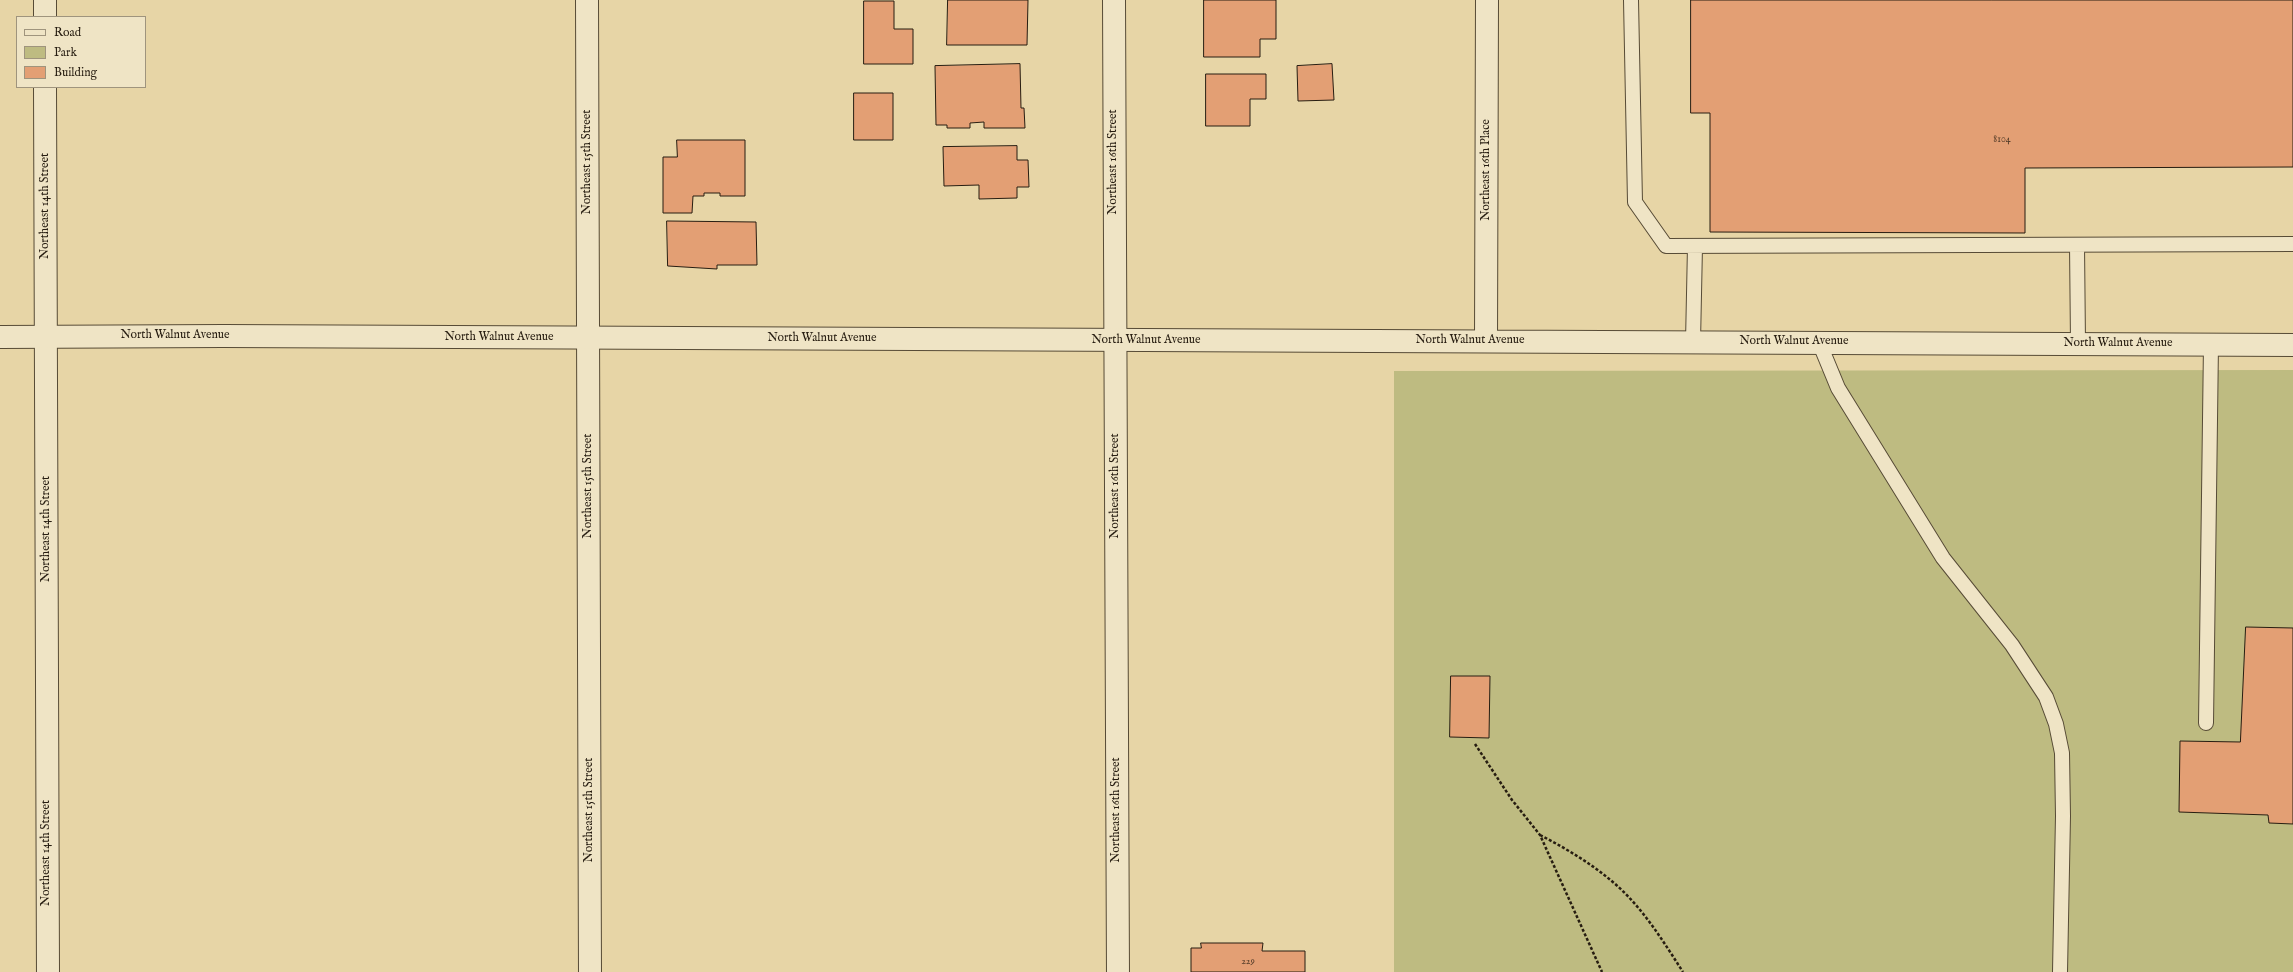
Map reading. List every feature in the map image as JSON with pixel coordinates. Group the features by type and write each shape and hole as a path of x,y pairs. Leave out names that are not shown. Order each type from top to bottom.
{"street":[{"path":"45,0 45,16"},
{"name":"Northeast 15th Street","path":"587,0 590,972"},
{"name":"Northeast 16th Street","path":"1114,0 1118,972"},
{"name":"Northeast 16th Place","path":"1486,341 1487,0"},
{"name":"Northeast 14th Street","path":"45,88 48,972"},
{"name":"North Walnut Avenue","path":"0,337 1819,342 2293,345"}],"lane":[{"path":"1631,0 1635,202 1666,246 2293,244"},
{"path":"2077,245 2078,343"},
{"path":"1693,342 1694,246"},
{"path":"1819,342 1838,388 1943,558 2012,646 2046,697 2056,724 2062,753 2060,972"},
{"path":"2206,723 2210,344"}],"path":[{"path":"1475,744 1512,800 1540,835 1602,972"},
{"path":"1540,835 1572,852 1615,884 1653,926 1684,972"}],"green space":[{"path":"2293,370 2293,972 1394,972 1394,371"}],"building":[{"path":"948,0 1028,0 1027,45 947,45"},
{"path":"1204,0 1276,0 1276,39 1260,39 1260,57 1204,57"},
{"path":"1691,0 2293,0 2293,167 2025,168 2025,233 1710,232 1710,113 1691,113"},
{"path":"864,1 894,1 894,29 913,29 913,64 864,64"},
{"path":"1020,64 1021,108 1024,108 1025,128 984,128 984,122 970,123 970,128 947,128 947,125 936,125 935,66"},
{"path":"1332,64 1334,100 1298,101 1297,66"},
{"path":"1206,74 1266,74 1266,99 1250,99 1250,126 1206,126"},
{"path":"854,93 893,93 893,140 854,140"},
{"path":"677,140 745,140 745,196 720,196 720,193 704,193 704,196 693,196 692,213 663,213 663,157 677,157"},
{"path":"1017,146 1017,160 1028,160 1029,187 1017,187 1017,198 979,199 979,185 944,186 943,147"},
{"path":"667,221 756,222 757,265 717,265 717,269 668,266"},
{"path":"2246,627 2293,628 2293,824 2269,823 2268,815 2179,812 2180,741 2240,742"},
{"path":"1451,676 1490,676 1489,738 1450,737"},
{"path":"1201,943 1263,943 1262,951 1305,951 1305,972 1191,972 1191,948 1201,948"}]}
